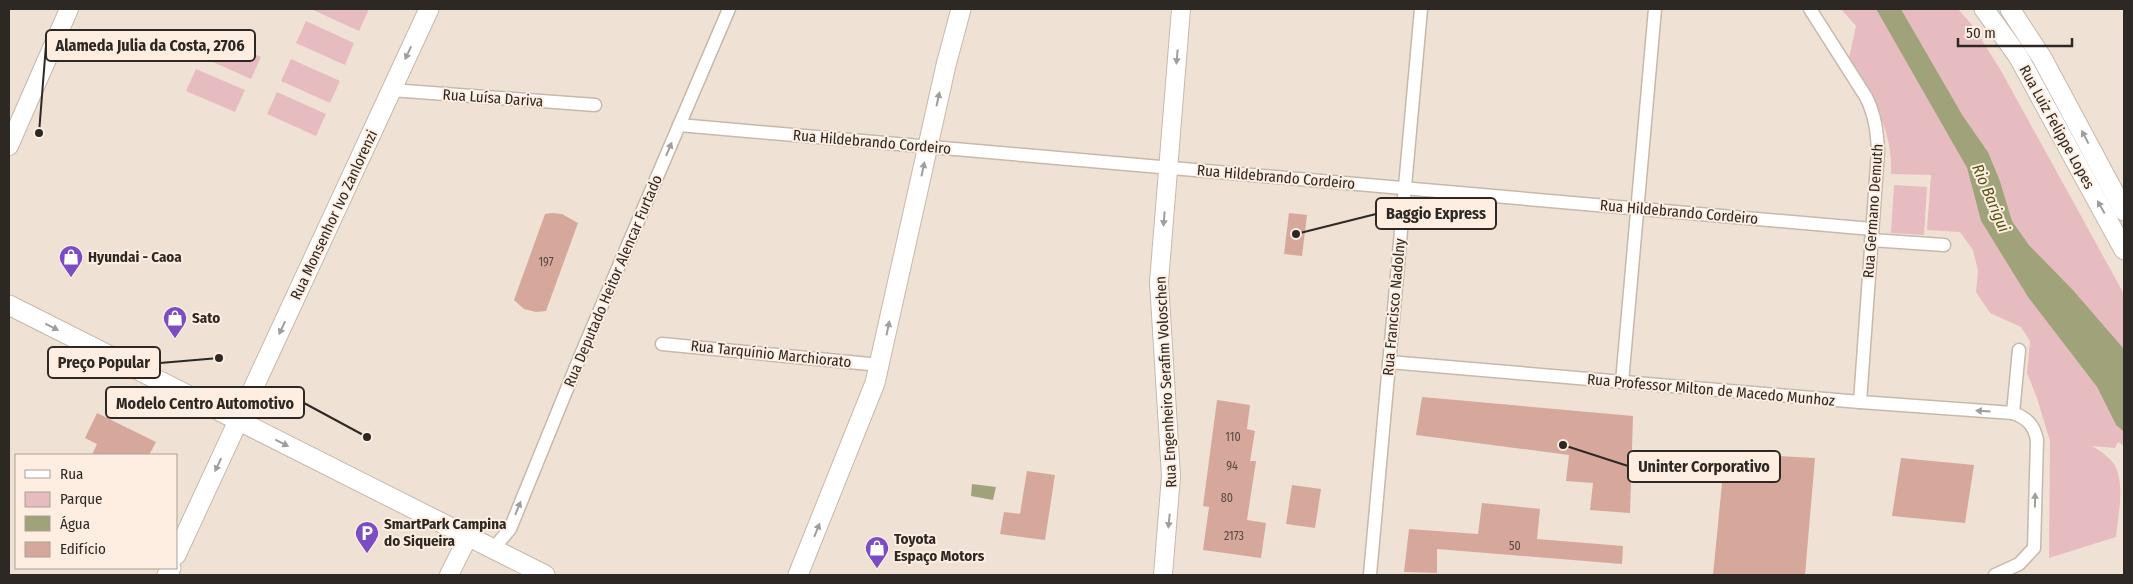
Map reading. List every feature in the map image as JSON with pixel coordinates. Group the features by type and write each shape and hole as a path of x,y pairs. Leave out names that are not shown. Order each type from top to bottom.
{"main road":[{"name":"Rua Monsenhor Ivo Zanlorenzi","path":"178,551 429,9"},
{"path":"798,575 867,405 880,365 946,65 961,9"},
{"name":"Rua Luiz Felippe Lopes","path":"1984,9 2018,56 2124,250"},
{"path":"2010,9 2042,58 2124,211"},
{"path":"9,306 545,575"}],"street":[{"path":"10,140 69,9"},
{"name":"Rua Deputado Heitor Alencar Furtado","path":"493,549 510,529 582,352 729,9"},
{"name":"Rua Engenheiro Serafim Voloschen","path":"1163,575 1172,483 1159,298 1181,9"},
{"name":"Rua Francisco Nadolny","path":"1370,575 1421,9"},
{"path":"1622,382 1656,9"},
{"name":"Rua Germano Demuth","path":"1810,9 1873,111 1877,128 1878,151 1860,402"},
{"name":"Rua Luísa Dariva","path":"391,90 595,105"},
{"name":"Rua Hildebrando Cordeiro","path":"679,125 1638,209 1944,245"},
{"name":"Rua Tarquínio Marchiorato","path":"662,344 880,365"},
{"path":"2013,413 2018,350"},
{"name":"Rua Professor Milton de Macedo Munhoz","path":"1389,362 2013,413 2030,422 2035,430 2037,440 2034,548 2019,564 1995,575"},
{"path":"449,575 468,536"}],"green space":[{"path":"311,9 369,9 359,31"},
{"path":"1841,9 1876,9 1967,168 1981,221 2028,297 2097,387 2116,425 2124,432 2124,446 2118,442 2115,448 2092,446 2110,459 2117,470 2120,495 2116,537 2049,558 2050,441 2027,373 2030,341 2021,327 1990,313 1976,292 1978,271 1973,250 1960,232 1927,230 1931,175 1891,174 1891,157 1879,113 1849,58 1856,26"},
{"path":"1901,9 1958,9 1973,26 2000,69 2124,294 2124,349 2073,290 2029,245 2012,221 2000,181 1988,152 1963,116"},
{"path":"306,21 354,43 345,65 296,43"},
{"path":"212,35 261,57 251,79 202,57"},
{"path":"291,59 340,81 330,103 281,81"},
{"path":"196,69 245,90 235,112 186,91"},
{"path":"277,92 326,114 316,136 267,114"},
{"path":"1894,185 1927,187 1924,235 1891,233"}],"water":[{"name":"Rio Barigui","path":"1876,9 1901,9 1963,116 1988,152 2000,181 2012,221 2029,245 2073,290 2124,349 2124,432 2116,425 2097,387 2028,297 1981,221 1967,168"},
{"path":"972,484 996,487 993,500 971,496"}],"building":[{"path":"1289,213 1307,215 1302,256 1284,254"},
{"path":"545,214 562,214 578,223 546,311 536,312 524,309 514,300"},
{"path":"1422,397 1633,416 1630,513 1590,510 1593,483 1566,481 1569,455 1416,435"},
{"path":"1217,400 1250,405 1247,429 1255,431 1250,461 1256,461 1247,520 1266,523 1261,558 1203,550 1209,507 1203,506"},
{"path":"97,413 156,442 150,454 92,454 97,444 85,438"},
{"path":"1725,453 1815,458 1805,575 1713,575"},
{"path":"1901,458 1974,465 1965,523 1892,516"},
{"path":"1027,471 1055,475 1045,540 1000,534 1004,512 1020,514"},
{"path":"1292,485 1321,489 1315,528 1286,524"},
{"path":"1482,503 1540,509 1537,539 1623,546 1622,564 1437,549 1437,573 1404,572 1409,529 1478,534"}],"place":[{"name":"Alameda Julia da Costa, 2706","path":"39,133"},
{"name":"Baggio Express","path":"1296,234"},
{"name":"Hyundai - Caoa","path":"71,278"},
{"name":"Sato","path":"175,339"},
{"name":"Preço Popular","path":"219,358"},
{"name":"Modelo Centro Automotivo","path":"367,437"},
{"name":"Uninter Corporativo","path":"1563,445"},
{"name":"SmartPark Campina do Siqueira","path":"367,554"},
{"name":"Toyota Espaço Motors","path":"877,569"}]}
